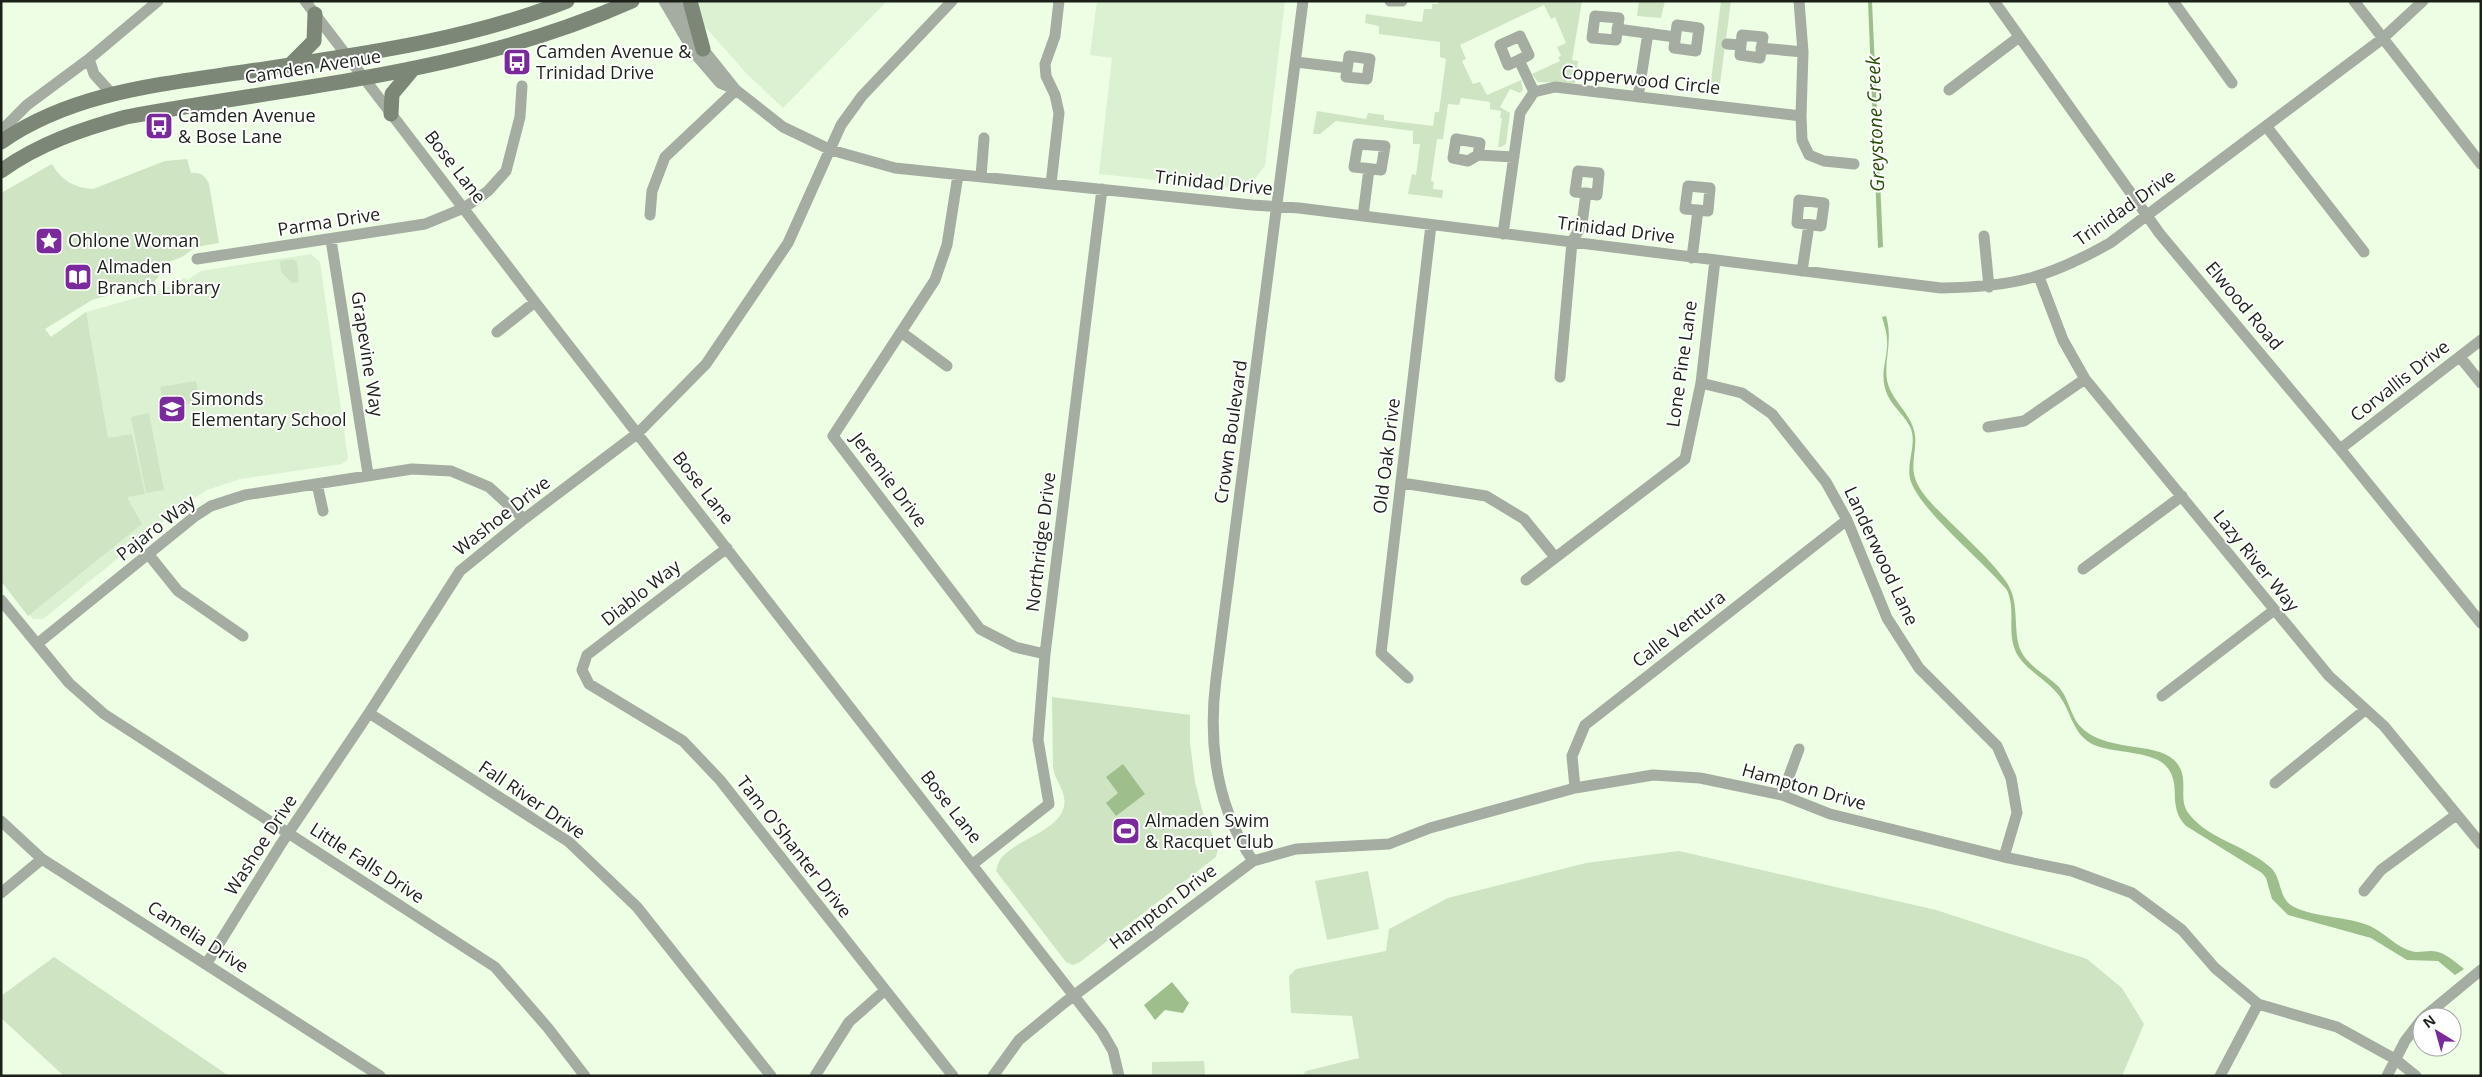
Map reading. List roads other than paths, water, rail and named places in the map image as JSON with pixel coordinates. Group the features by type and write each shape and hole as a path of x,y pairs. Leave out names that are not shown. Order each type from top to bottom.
{"main road":[{"name":"Camden Avenue","path":"1,142 51,116 111,93 347,56 463,33 532,14 567,1"},
{"name":"Camden Avenue","path":"1,171 50,143 88,128 126,117 364,80 412,70 513,46 604,14 632,1"},
{"path":"690,1 703,49"},
{"path":"290,65 314,41 315,14"},
{"path":"391,114 392,94 412,70"}],"street":[{"path":"1,131 27,105 89,59 158,1"},
{"name":"Bose Lane","path":"305,1 535,302 1074,995 1108,1042 1120,1076"},
{"name":"Trinidad Drive","path":"664,1 695,54 720,83 736,90"},
{"name":"Trinidad Drive","path":"675,1 703,49 736,90 783,126 831,150 895,168 1363,216 1942,288 1989,287 2039,277 2089,255 2110,243 2382,39 2423,1"},
{"name":"Washoe Drive","path":"207,962 288,833 369,713 460,571 524,519 638,433 706,364 788,243 842,125 862,96 952,1"},
{"path":"1051,184 1059,113 1055,95 1046,76 1045,64 1054,36 1059,1"},
{"name":"Crown Boulevard","path":"1253,861 1232,823 1222,796 1215,765 1212,734 1216,679 1303,1"},
{"path":"1390,1 1402,1"},
{"path":"1799,1 1803,52 1802,140 1808,155 1824,161 1854,164"},
{"name":"Elwood Road","path":"1994,1 2167,242 2477,611 2481,623"},
{"path":"2173,1 2232,83"},
{"path":"2354,1 2481,164"},
{"path":"1617,29 1675,37"},
{"path":"1638,97 1648,33"},
{"path":"1727,44 1741,45 1742,34 1763,37 1761,48 1803,52"},
{"path":"1949,90 2019,37"},
{"path":"89,59 94,74 111,93"},
{"path":"1503,234 1520,113 1534,92 1519,60"},
{"path":"1296,62 1347,68"},
{"name":"Parma Drive","path":"197,259 332,240 425,224 464,208 488,191 506,171 520,117 522,86"},
{"name":"Copperwood Circle","path":"1534,92 1555,87 1801,116"},
{"path":"650,215 652,191 665,157 736,90"},
{"path":"2266,126 2364,252"},
{"path":"981,177 984,138"},
{"path":"1478,155 1514,157"},
{"path":"1363,216 1369,168"},
{"name":"Jeremie Drive","path":"958,175 947,245 935,280 833,436 980,629 1015,647 1045,654"},
{"name":"Northridge Drive","path":"973,864 1049,804 1038,740 1045,654 1102,189"},
{"path":"1560,378 1572,242 1582,224 1586,194"},
{"path":"1692,258 1698,210"},
{"name":"Old Oak Drive","path":"1408,678 1381,653 1431,225"},
{"path":"1802,272 1809,225"},
{"path":"1984,236 1989,287"},
{"name":"Grapevine Way","path":"332,240 368,474"},
{"name":"Lone Pine Lane","path":"1526,580 1685,459 1701,383 1715,260"},
{"name":"Lazy River Way","path":"2039,277 2063,340 2085,380 2329,676 2384,726 2481,844"},
{"path":"497,332 535,302"},
{"path":"901,332 947,366"},
{"name":"Corvallis Drive","path":"2340,449 2481,340"},
{"path":"2460,357 2481,384"},
{"path":"1988,427 2024,421 2085,380"},
{"name":"Landerwood Lane","path":"1701,383 1742,393 1772,414 1826,482 1847,520 1887,618 1919,668 1997,746 2011,778 2017,812 2004,857"},
{"name":"Pajaro Way","path":"37,644 194,517 211,506 245,494 317,484 368,474 412,469 451,471 489,487 524,519"},
{"path":"1402,483 1486,496 1524,519 1555,558"},
{"path":"317,484 322,511"},
{"path":"2083,569 2182,496"},
{"name":"Calle Ventura","path":"1575,788 1572,756 1585,725 1847,520"},
{"name":"Diablo Way","path":"582,670 587,655 728,548"},
{"path":"148,555 178,591 243,636"},
{"name":"Little Falls Drive","path":"1,600 69,683 98,710 140,739 495,967 548,1028 585,1076"},
{"path":"2162,696 2274,611"},
{"name":"Tam O'Shanter Drive","path":"582,670 589,684 683,741 720,780 884,991 953,1076"},
{"path":"2275,783 2365,710"},
{"name":"Fall River Drive","path":"369,713 569,842 637,907 771,1076"},
{"path":"1782,795 1799,749"},
{"name":"Hampton Drive","path":"993,1076 1019,1040 1074,995 1253,861 1296,849 1389,844 1430,828 1575,788 1653,775 1700,778 1782,795 1830,814 2004,857 2072,871 2132,893 2182,930 2215,968 2258,1004 2337,1027 2395,1060 2416,1076"},
{"path":"2364,892 2381,870 2456,815"},
{"name":"Camelia Drive","path":"1,821 42,859 207,962 380,1076"},
{"path":"1,893 42,859"},
{"path":"2436,1007 2481,970"},
{"path":"815,1076 850,1022 884,991"},
{"path":"2220,1076 2258,1004"},
{"path":"2387,1076 2405,1041 2412,1032"}],"water":[{"name":"Greystone Creek","path":"1868,1 1872,1 1883,247 1878,248"},
{"path":"1886,316 1889,335 1886,368 1888,384 1913,428 1915,441 1913,465 1917,483 1930,501 1984,555 2005,580 2013,596 2017,637 2022,652 2030,663 2059,687 2079,725 2089,734 2101,740 2154,750 2174,760 2182,773 2185,808 2189,814 2206,830 2250,853 2270,867 2277,877 2285,898 2294,907 2303,911 2351,920 2370,926 2406,949 2416,952 2439,952 2464,969 2455,975 2438,961 2407,960 2371,938 2288,915 2272,899 2266,878 2262,873 2186,826 2177,810 2173,780 2166,766 2160,761 2143,755 2102,748 2094,745 2081,735 2057,693 2028,668 2015,650 2012,635 2011,605 2007,590 1940,522 1911,482 1909,469 1913,442 1911,429 1887,394 1884,383 1887,343 1882,317"},
{"path":"1123,764 1145,794 1116,816 1106,803 1118,793 1106,777"},
{"path":"1172,982 1189,1003 1183,1013 1165,1010 1155,1020 1144,1005"}],"place":[{"name":"Camden Avenue & Trinidad Drive","path":"517,62"},
{"name":"Camden Avenue & Bose Lane","path":"159,126"},
{"name":"Ohlone Woman","path":"49,241"},
{"name":"Almaden Branch Library","path":"78,277"},
{"name":"Simonds Elementary School","path":"172,409"},
{"name":"Almaden Swim & Racquet Club","path":"1126,831"}]}
